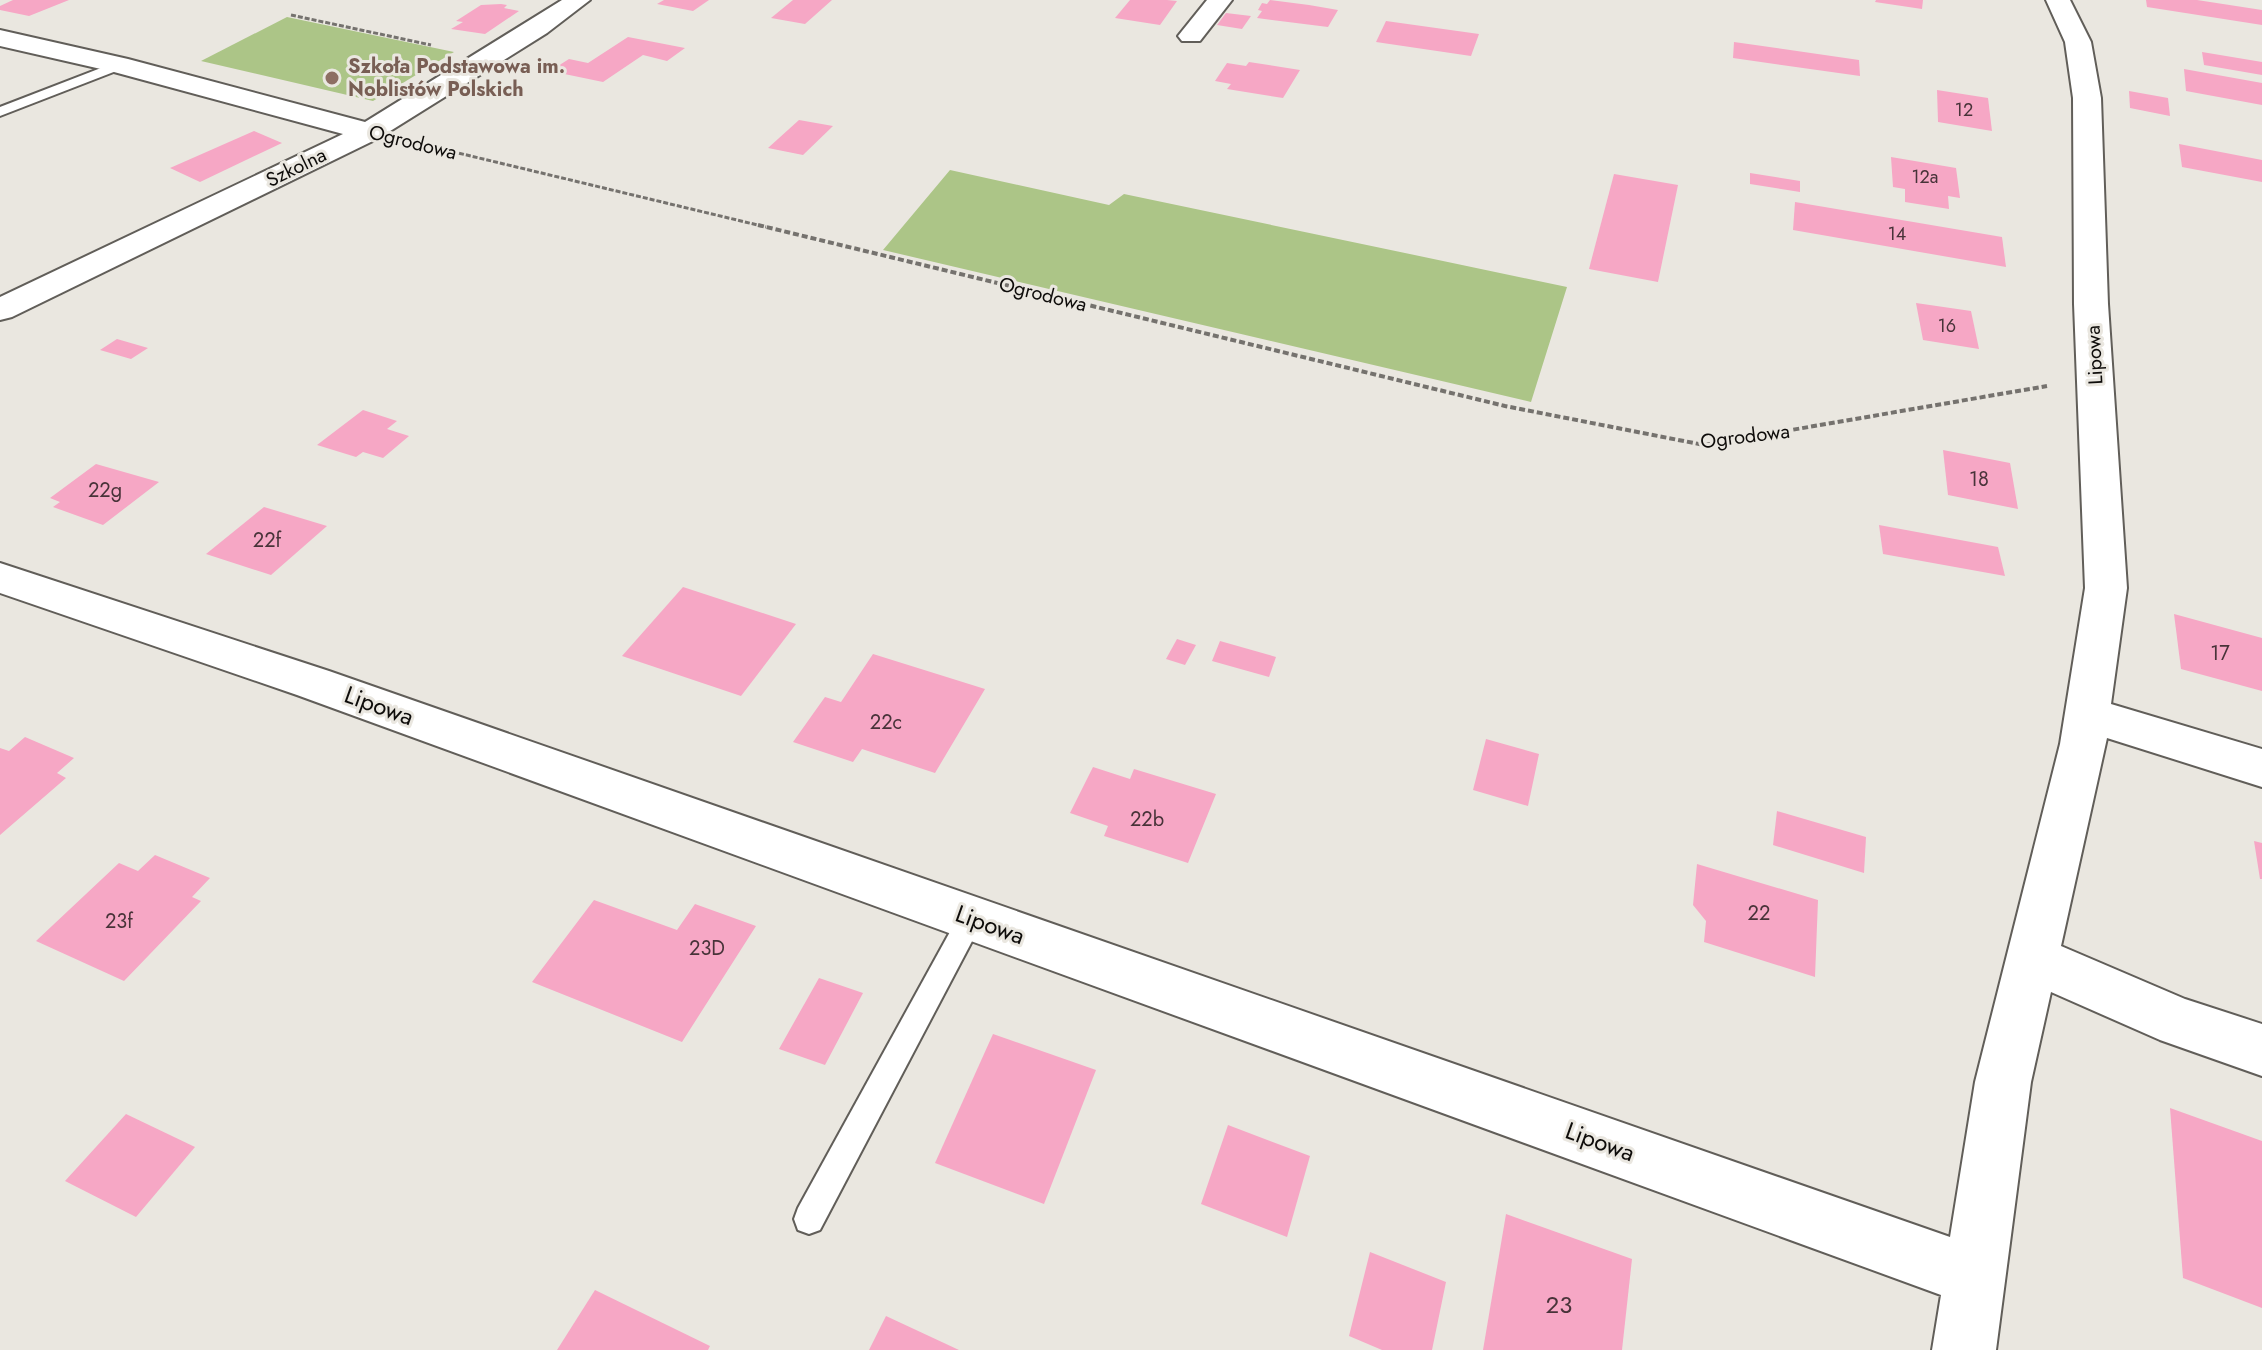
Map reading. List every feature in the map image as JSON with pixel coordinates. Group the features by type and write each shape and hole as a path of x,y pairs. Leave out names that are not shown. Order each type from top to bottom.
{"street":[{"name":"Szkolna","path":"0,310 369,132 491,58 578,0"},
{"path":"1191,36 1220,0"},
{"name":"Lipowa","path":"1964,1350 2003,1082 2080,759 2106,588 2094,378 2087,98 2078,42 2058,0"},
{"name":"Ogrodowa","path":"0,38 119,65 369,132"},
{"name":"Lipowa","path":"0,578 313,683 1977,1277"},
{"path":"2087,714 2262,768"},
{"path":"2033,959 2179,1022 2262,1050"}],"lane":[{"path":"0,112 119,65"},
{"path":"809,1219 971,918"}],"path":[{"path":"291,15 491,58"},
{"name":"Ogrodowa","path":"369,132 1505,406 1704,445 2094,378"}],"green space":[{"path":"287,17 454,52 373,101 201,61"},
{"path":"950,170 1109,205 1124,194 1567,287 1531,402 883,250"}],"building":[{"path":"13,0 69,0 29,16 0,10 0,6"},
{"path":"664,0 709,0 693,11 657,4"},
{"path":"793,0 832,0 805,24 771,18"},
{"path":"1130,0 1177,1 1160,25 1115,18"},
{"path":"1270,0 1338,10 1328,27 1257,18 1262,11 1258,10 1262,3 1267,4"},
{"path":"1876,0 1923,0 1922,9"},
{"path":"2146,0 2197,0 2262,10 2262,25 2147,7"},
{"path":"481,5 507,5 504,8 519,11 485,34 451,29 463,22 456,21"},
{"path":"1226,13 1251,16 1242,29 1217,25"},
{"path":"1386,21 1479,34 1471,56 1376,42"},
{"path":"628,37 685,48 667,61 643,55 603,82 550,71 569,59 588,63"},
{"path":"1734,42 1859,60 1860,76 1733,58"},
{"path":"2202,52 2262,62 2262,75 2204,65"},
{"path":"1249,62 1300,70 1283,98 1227,89 1231,84 1215,81 1227,63 1246,66"},
{"path":"2184,69 2262,83 2262,105 2186,91"},
{"path":"1937,90 1988,98 1992,131 1938,122"},
{"path":"2129,91 2168,98 2170,116 2130,108"},
{"path":"799,120 833,126 803,155 768,148"},
{"path":"254,131 282,143 200,182 170,168"},
{"path":"2179,144 2262,160 2262,182 2182,167"},
{"path":"1891,157 1956,168 1960,198 1948,196 1949,209 1905,202 1905,189 1893,187"},
{"path":"1750,173 1800,181 1800,192 1750,184"},
{"path":"1614,174 1678,185 1658,282 1589,269"},
{"path":"1795,202 2002,237 2006,267 1793,230"},
{"path":"1916,303 1971,311 1979,349 1923,340"},
{"path":"117,339 148,348 131,359 100,350"},
{"path":"363,410 397,421 387,429 409,436 383,458 363,452 356,457 317,445"},
{"path":"1943,450 2010,463 2018,509 1948,495"},
{"path":"96,464 159,482 103,525 53,507 60,502 50,498"},
{"path":"264,507 327,526 271,575 206,554"},
{"path":"1879,525 1998,547 2005,576 1883,554"},
{"path":"683,587 796,624 741,696 622,656"},
{"path":"2174,614 2262,638 2262,691 2181,669"},
{"path":"1177,639 1196,645 1185,665 1166,659"},
{"path":"1220,641 1276,657 1269,677 1212,661"},
{"path":"873,654 985,689 935,773 862,749 853,762 793,742 825,697 841,702"},
{"path":"25,737 74,758 57,773 66,778 0,835 0,748 9,751"},
{"path":"1486,739 1539,754 1528,806 1473,790"},
{"path":"1093,767 1130,779 1134,769 1216,794 1188,863 1104,836 1108,826 1070,813"},
{"path":"1777,811 1866,837 1864,873 1773,845"},
{"path":"2254,841 2262,843 2262,879 2260,879"},
{"path":"155,855 210,878 192,897 201,901 124,981 36,941 119,863 138,871"},
{"path":"1697,864 1818,900 1815,977 1704,942 1706,921 1693,905"},
{"path":"594,900 677,930 695,904 756,926 682,1042 532,982"},
{"path":"819,978 863,993 825,1065 779,1049"},
{"path":"993,1034 1096,1070 1044,1204 935,1163"},
{"path":"2170,1108 2262,1141 2262,1308 2183,1278"},
{"path":"126,1114 195,1147 136,1217 65,1181"},
{"path":"1228,1125 1310,1156 1287,1237 1201,1204"},
{"path":"1506,1214 1632,1259 1622,1350 1483,1350"},
{"path":"1370,1252 1446,1282 1432,1350 1382,1350 1349,1336"},
{"path":"595,1290 710,1346 708,1350 557,1350"},
{"path":"886,1316 959,1350 869,1350"}],"place":[{"name":"Szkoła Podstawowa im. Noblistów Polskich","path":"332,78"}]}
